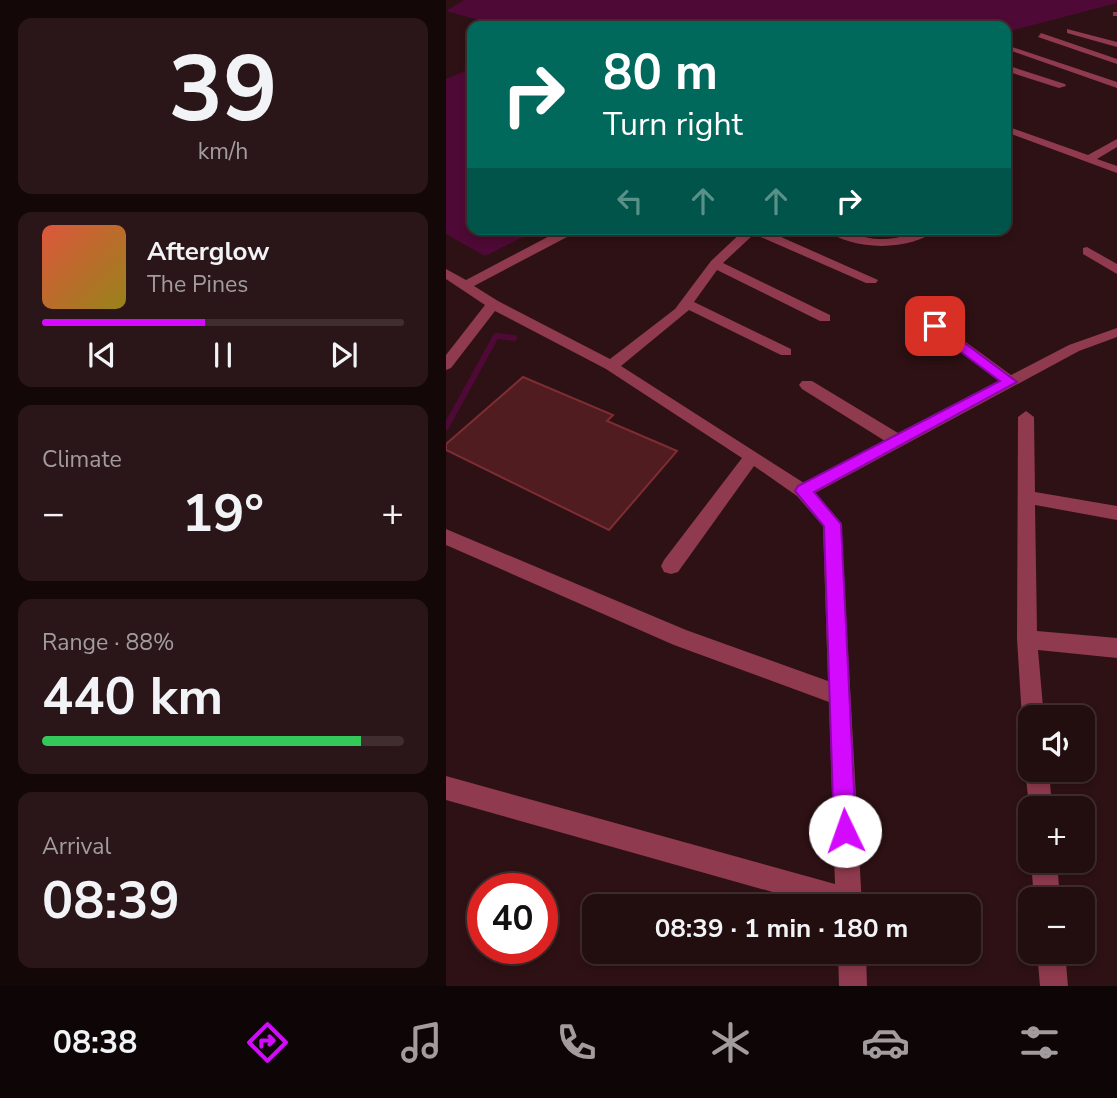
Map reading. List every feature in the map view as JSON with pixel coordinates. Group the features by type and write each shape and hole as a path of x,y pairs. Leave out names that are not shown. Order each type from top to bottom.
{"street":[{"path":"1070,31 1117,46"},
{"path":"1041,35 1117,62"},
{"path":"1012,48 1117,85"},
{"path":"1011,70 1061,86"},
{"path":"1011,80 1022,74"},
{"path":"1011,131 1117,170"},
{"path":"1089,159 1117,142"},
{"path":"466,285 561,235"},
{"path":"611,366 680,312 715,264 746,235"},
{"path":"766,235 871,280"},
{"path":"847,235 897,244 918,235"},
{"path":"859,239 863,235"},
{"path":"1087,251 1117,270"},
{"path":"715,264 825,318"},
{"path":"446,273 493,304 611,366 752,457 803,491 832,524 848,894"},
{"path":"686,303 786,352"},
{"path":"446,365 493,304"},
{"path":"914,311 1010,382"},
{"path":"803,491 1074,348 1117,332"},
{"path":"808,385 898,441"},
{"path":"1026,416 1027,639 1032,705"},
{"path":"671,566 752,457"},
{"path":"1027,496 1117,513"},
{"path":"446,537 681,638 838,695"},
{"path":"1027,639 1117,648"},
{"path":"446,788 814,894"},
{"path":"852,964 853,986"},
{"path":"1052,964 1054,986"}],"shaded area":[{"path":"464,0 1117,0 1117,3 1011,31 1011,21 483,21 446,11"},
{"path":"467,70 467,235 527,235 485,256 446,234 446,79"}],"building":[{"path":"523,377 613,415 607,421 677,451 609,530 446,450 446,444"}],"waterway":[{"path":"446,427 496,336 514,338"}],"route":[{"path":"845,831 832,524 803,491 1010,382 935,326"}]}
